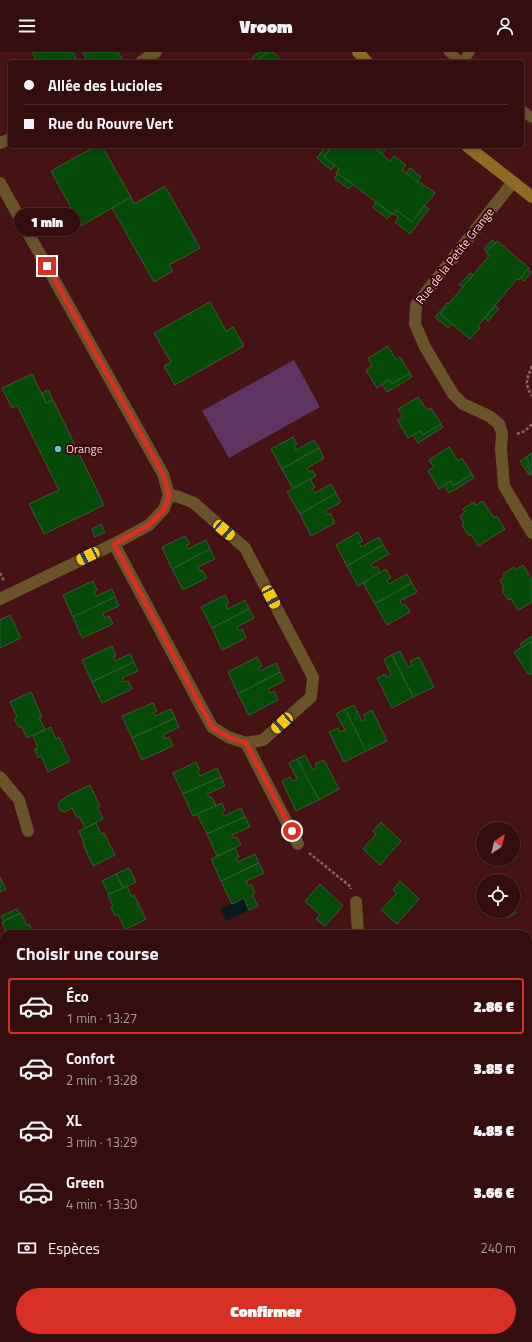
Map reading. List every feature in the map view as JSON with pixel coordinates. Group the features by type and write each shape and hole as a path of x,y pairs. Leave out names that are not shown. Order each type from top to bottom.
{"main road":[{"path":"358,52 365,60"},
{"path":"470,148 532,197"}],"street":[{"path":"144,60 156,52"},
{"name":"Rue de la Petite Grange","path":"513,182 416,305 415,324 425,347 453,394 463,404 489,416 499,424 502,433 501,449 504,486 532,533"},
{"path":"0,183 163,474 169,495 164,510 149,525 114,544 0,599"},
{"path":"114,544 212,727 228,737 246,743 263,740 311,697 313,676 245,548 194,503 169,495"},
{"path":"246,743 298,844"},
{"path":"0,777 19,800 28,831"},
{"path":"356,902 358,930"}],"lane":[{"path":"449,52 459,60"},
{"path":"464,60 470,52"},
{"path":"524,112 532,118"}],"path":[{"path":"532,366 526,380 527,388 532,396"},
{"path":"298,844 351,887 356,902"}],"shaded area":[{"path":"294,360 320,407 229,458 202,411"}],"water":[{"path":"244,898 249,910 226,921 220,909"}],"building":[{"path":"32,52 73,52 76,60 34,60 36,59"},
{"path":"83,52 118,52 123,60 87,60"},
{"path":"259,52 268,52 258,60 254,60 252,58"},
{"path":"268,52 273,52 281,60 258,60"},
{"path":"92,148 103,148 131,197 81,226 51,171"},
{"path":"324,148 331,148 324,157 335,165 331,170 317,158"},
{"path":"331,148 374,148 390,161 394,156 406,165 402,170 435,193 412,222 396,210 393,215 347,180 346,181 336,173 339,169 324,157"},
{"path":"374,148 386,149 382,154"},
{"path":"410,168 421,177 417,182 406,173"},
{"path":"338,174 353,184 349,189 334,178"},
{"path":"165,186 200,248 169,265 173,271 154,282 112,208 131,197 134,204"},
{"path":"376,202 391,214 387,219 373,207"},
{"path":"424,206 429,209 410,234 395,222 398,217 393,213 396,210 412,222"},
{"path":"492,240 495,243 488,252 484,249"},
{"path":"497,241 529,268 519,280 517,279 478,326 480,328 470,339 440,314 489,256 486,253"},
{"path":"527,270 531,272 524,281 521,278"},
{"path":"470,273 473,275 463,287 459,285"},
{"path":"210,302 226,331 233,327 244,346 175,385 164,366 171,362 154,333"},
{"path":"447,303 449,304 440,314 452,324 448,328 435,317"},
{"path":"495,306 499,309 488,321 485,318"},
{"path":"388,346 396,360 400,357 410,373 392,384 389,380 377,388 366,370 372,366 368,358"},
{"path":"410,373 412,377 387,392 382,384 389,380 392,384"},
{"name":"Orange","path":"32,374 46,403 53,400 104,505 44,534 29,504 59,490 17,405 12,408 2,388"},
{"path":"48,390 53,400 46,403 42,393"},
{"path":"418,397 427,410 431,408 441,424 423,435 420,431 408,438 397,420 403,417 398,409"},
{"path":"441,424 443,427 418,443 413,435 420,431 423,435"},
{"path":"293,437 297,444 294,446 296,450 314,440 319,448 282,469 271,449"},
{"path":"449,447 458,461 462,458 472,474 453,486 451,481 439,489 428,471 434,467 429,460"},
{"path":"319,448 324,458 307,468 309,472 312,470 316,476 293,489 282,469"},
{"path":"532,453 532,474 527,466 530,465 526,457"},
{"path":"526,457 530,465 527,466 532,474 529,475 520,461"},
{"path":"472,474 474,478 449,493 444,485 451,481 453,486"},
{"path":"310,479 315,487 312,489 315,493 331,484 336,493 300,514 287,492"},
{"path":"336,493 341,502 325,511 327,515 330,513 335,523 311,536 300,514"},
{"path":"483,501 494,518 497,516 505,529 478,546 471,534 469,536 462,525 464,523 460,516 465,512 463,509 474,502 476,505"},
{"path":"101,524 105,532 95,537 92,529"},
{"path":"358,532 363,541 359,543 361,547 379,537 383,545 347,566 336,545"},
{"path":"185,536 190,544 186,545 188,549 206,540 210,549 172,569 162,547"},
{"path":"383,545 389,554 371,564 373,568 377,566 380,573 358,586 347,566"},
{"path":"210,549 215,559 198,567 207,578 183,590 172,569"},
{"path":"523,565 532,579 532,602 518,610 511,599 508,600 502,590 504,588 500,580 505,576 503,574 514,567 516,570"},
{"path":"386,569 391,578 387,580 389,584 407,574 412,583 375,604 363,583"},
{"path":"93,581 97,590 94,592 96,596 112,589 115,597 73,617 63,595"},
{"path":"412,583 417,592 400,601 402,606 405,604 410,612 387,625 375,604"},
{"path":"225,595 229,603 226,604 228,609 245,600 249,609 212,628 201,607"},
{"path":"115,597 119,606 103,613 105,618 109,616 113,624 82,638 73,617"},
{"path":"249,609 254,618 237,627 239,631 242,629 246,638 222,650 212,628"},
{"path":"10,615 21,638 0,648 0,620"},
{"path":"532,636 532,641 522,647 520,644"},
{"path":"532,641 532,673 529,675 514,652"},
{"path":"112,646 116,656 113,657 115,661 130,654 134,662 92,682 82,660"},
{"path":"400,651 408,667 412,665 410,661 419,657 434,687 413,697 392,655"},
{"path":"392,655 413,697 392,708 377,678 385,674 387,677 391,675 384,659"},
{"path":"257,657 262,666 258,668 260,671 276,663 280,672 238,694 228,672"},
{"path":"134,662 138,671 122,678 124,682 128,681 132,689 102,703 92,682"},
{"path":"280,672 284,681 268,689 270,693 274,691 278,700 249,715 238,694"},
{"path":"31,692 42,717 39,718 45,729 27,738 21,726 19,728 14,719 17,717 10,702"},
{"path":"153,703 157,711 153,713 155,716 171,709 175,718 132,738 122,716"},
{"path":"354,705 362,721 366,719 363,715 372,710 387,741 366,751 345,709"},
{"path":"345,709 366,751 344,762 329,732 338,728 340,732 345,730 336,714"},
{"path":"175,718 179,727 163,735 165,739 169,737 173,746 142,760 132,738"},
{"path":"51,727 56,739 59,737 70,761 48,772 41,756 38,758 35,749 38,748 33,736"},
{"path":"305,755 313,770 317,768 315,764 324,760 339,789 319,800 297,759"},
{"path":"297,759 319,800 296,811 282,781 290,777 293,781 297,779 289,763"},
{"path":"196,762 200,770 197,772 200,776 217,768 221,777 183,794 173,773"},
{"path":"221,777 225,786 207,794 209,797 212,797 216,806 193,816 183,794"},
{"path":"90,785 100,806 98,808 103,819 85,828 80,817 77,818 72,808 65,812 61,811 58,805 60,801 67,796"},
{"path":"222,803 225,810 222,812 224,816 241,808 245,817 207,834 197,814"},
{"path":"245,817 250,827 232,835 234,838 237,837 241,845 217,856 207,834"},
{"path":"381,822 401,841 380,865 363,849 376,834 373,831"},
{"path":"96,823 101,834 104,833 115,855 93,866 79,831"},
{"path":"235,848 239,857 236,858 238,862 255,854 259,863 221,881 211,859"},
{"path":"259,863 264,873 246,881 248,886 251,884 255,893 252,895 258,906 249,910 244,898 232,904 221,881"},
{"path":"129,868 136,882 123,888 116,874"},
{"path":"116,874 123,888 109,895 102,881"},
{"path":"0,877 6,889 0,892"},
{"path":"400,881 419,899 397,924 381,910 397,893 393,890"},
{"path":"320,884 343,906 325,926 316,919 320,915 305,901"},
{"path":"127,886 132,897 134,895 146,919 125,930 118,914 115,916 111,907 113,906 108,895"},
{"path":"17,909 20,914 4,921 1,916"},
{"path":"21,913 27,925 29,924 32,930 5,930 2,922"}],"place":[{"name":"Orange","path":"58,449"}],"route":[{"path":"47,266 163,474 169,495 164,510 149,525 114,544 212,727 228,737 246,743 292,831"}]}
